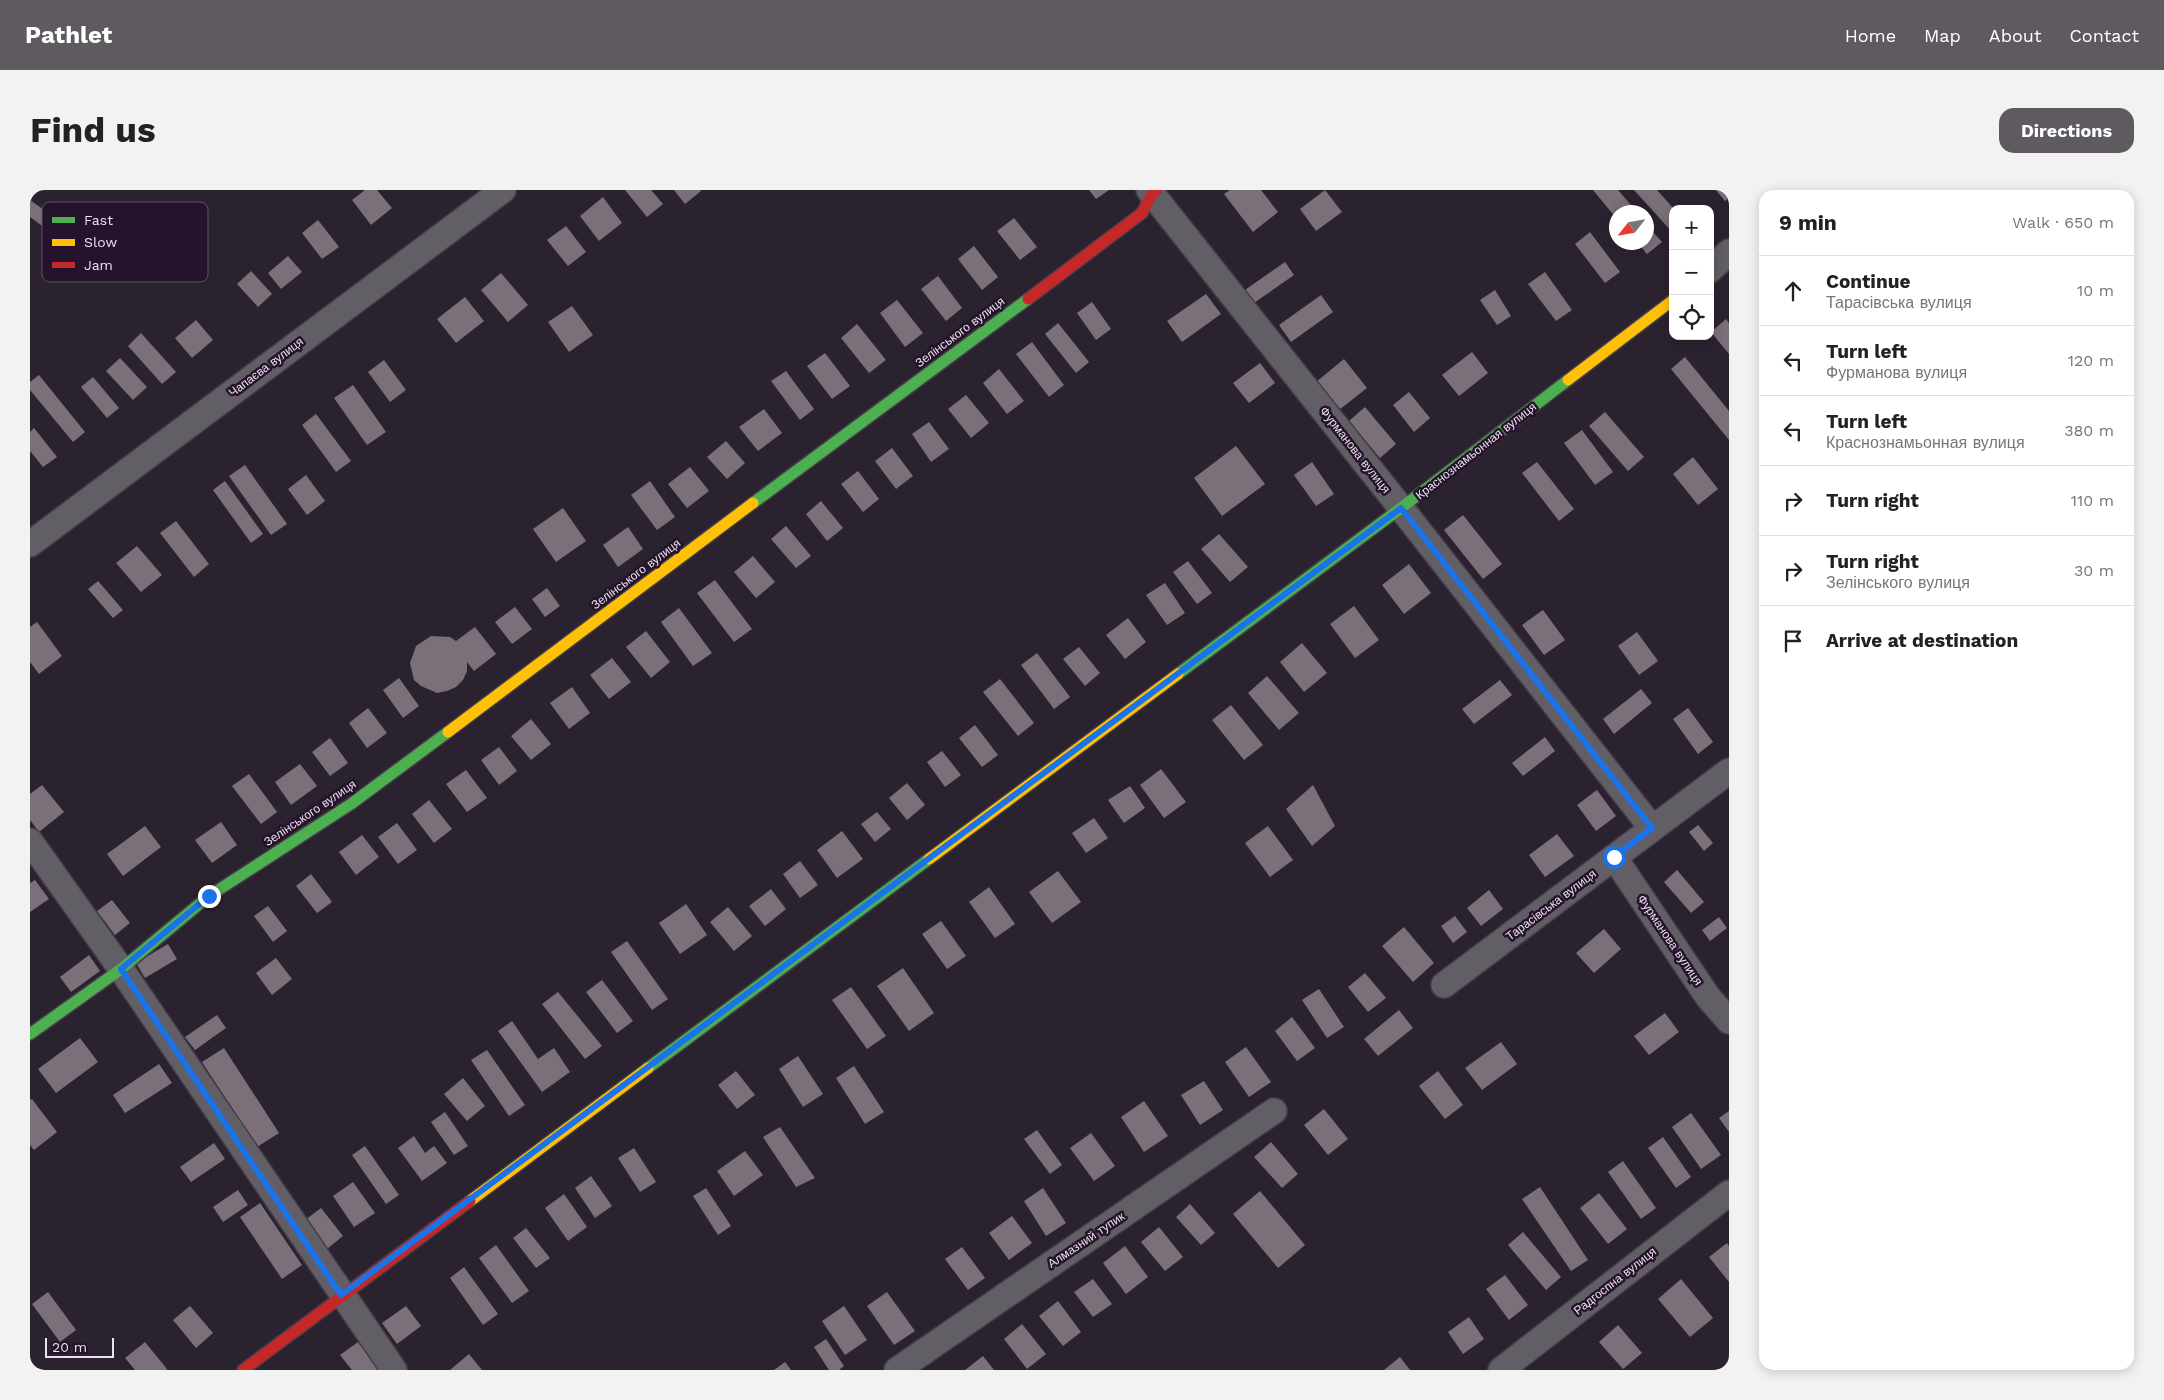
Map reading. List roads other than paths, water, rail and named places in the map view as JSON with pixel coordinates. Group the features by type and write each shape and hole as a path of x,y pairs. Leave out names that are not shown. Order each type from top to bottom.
{"street":[{"name":"Чапаєва вулиця","path":"30,544 503,190"},
{"name":"Фурманова вулиця","path":"1152,191 1652,828"},
{"name":"Зелінського вулиця","path":"30,1034 121,969 209,896 351,804 1142,213 1152,191"},
{"path":"1714,266 1729,252"},
{"name":"Краснознамьонная вулиця","path":"243,1370 341,1295 1401,508 1669,303"},
{"name":"Тарасівська вулиця","path":"1444,985 1729,771"},
{"path":"30,841 121,969 341,1295 394,1370"},
{"name":"Фурманова вулиця","path":"1614,857 1708,997 1729,1021"},
{"name":"Алмазний тупик","path":"898,1370 1274,1111"},
{"name":"Радгоспна вулиця","path":"1501,1370 1729,1193"}]}
